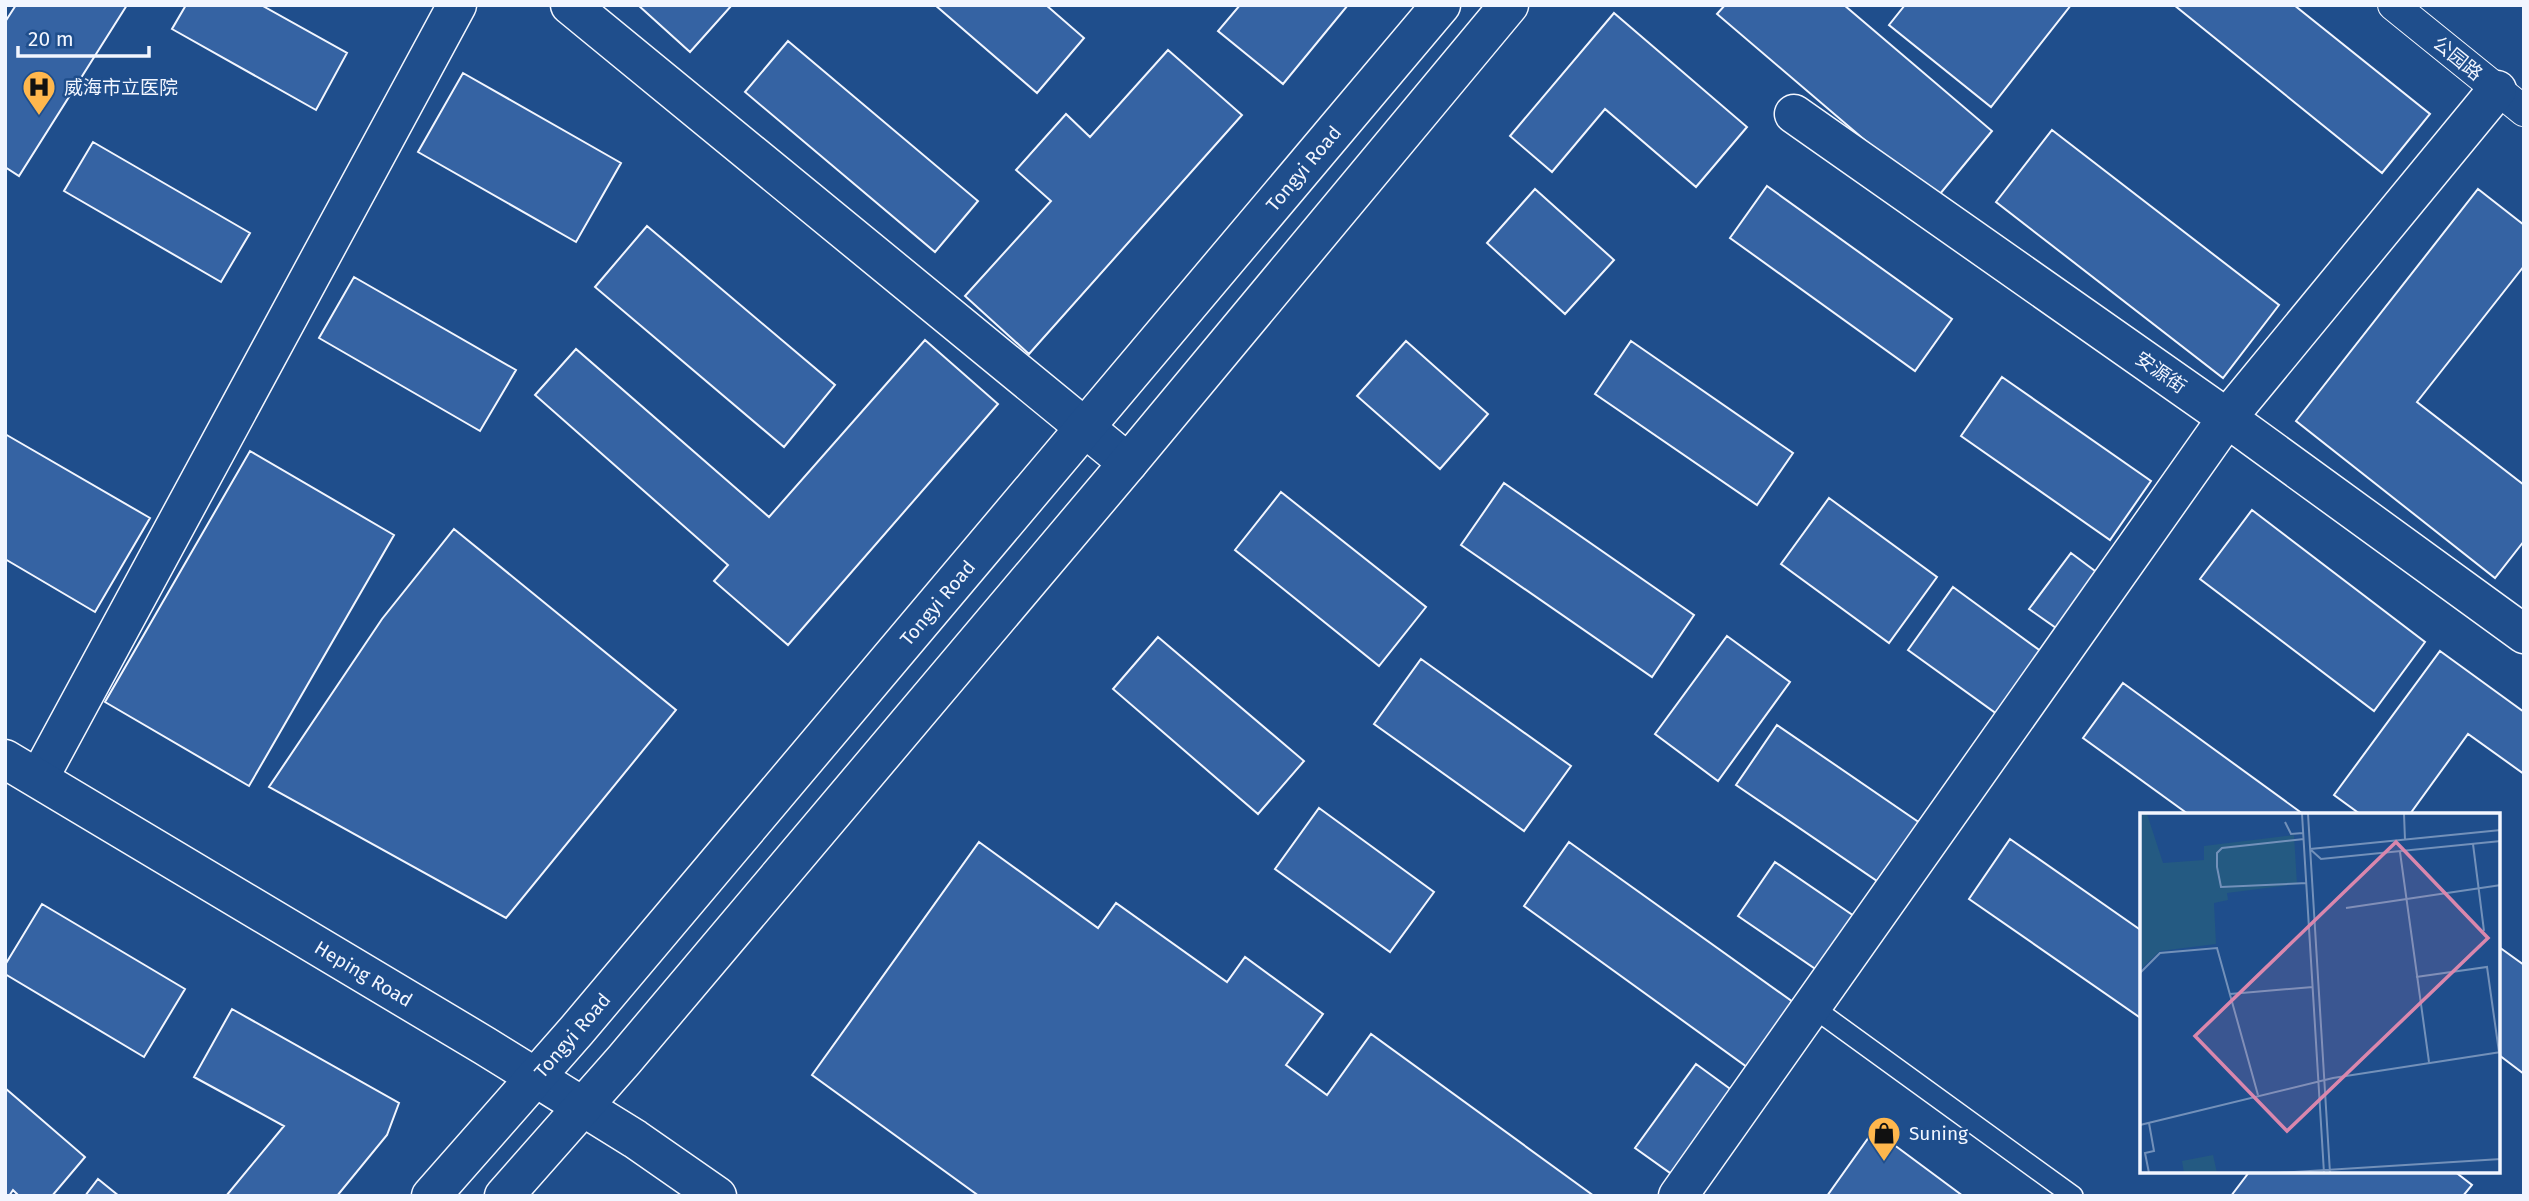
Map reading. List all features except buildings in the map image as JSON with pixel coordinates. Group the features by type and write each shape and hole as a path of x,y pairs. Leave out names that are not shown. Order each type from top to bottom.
{"street":[{"path":"39,778 457,5"},
{"path":"570,5 1128,463"},
{"name":"Tongyi Road","path":"431,1196 535,1077 1441,5"},
{"path":"504,1196 583,1107 1128,463 1509,5"},
{"name":"公园路","path":"2393,5 2510,100"},
{"path":"1678,1196 2227,418 2510,100"},
{"name":"安源街","path":"1794,114 2227,418 2524,634"},
{"name":"Heping Road","path":"5,759 535,1077 635,1139 716,1196"}],"lane":[{"path":"1811,1006 2073,1196"}],"place":[{"name":"威海市立医院","path":"39,117"},
{"name":"Suning","path":"1884,1163"}]}
